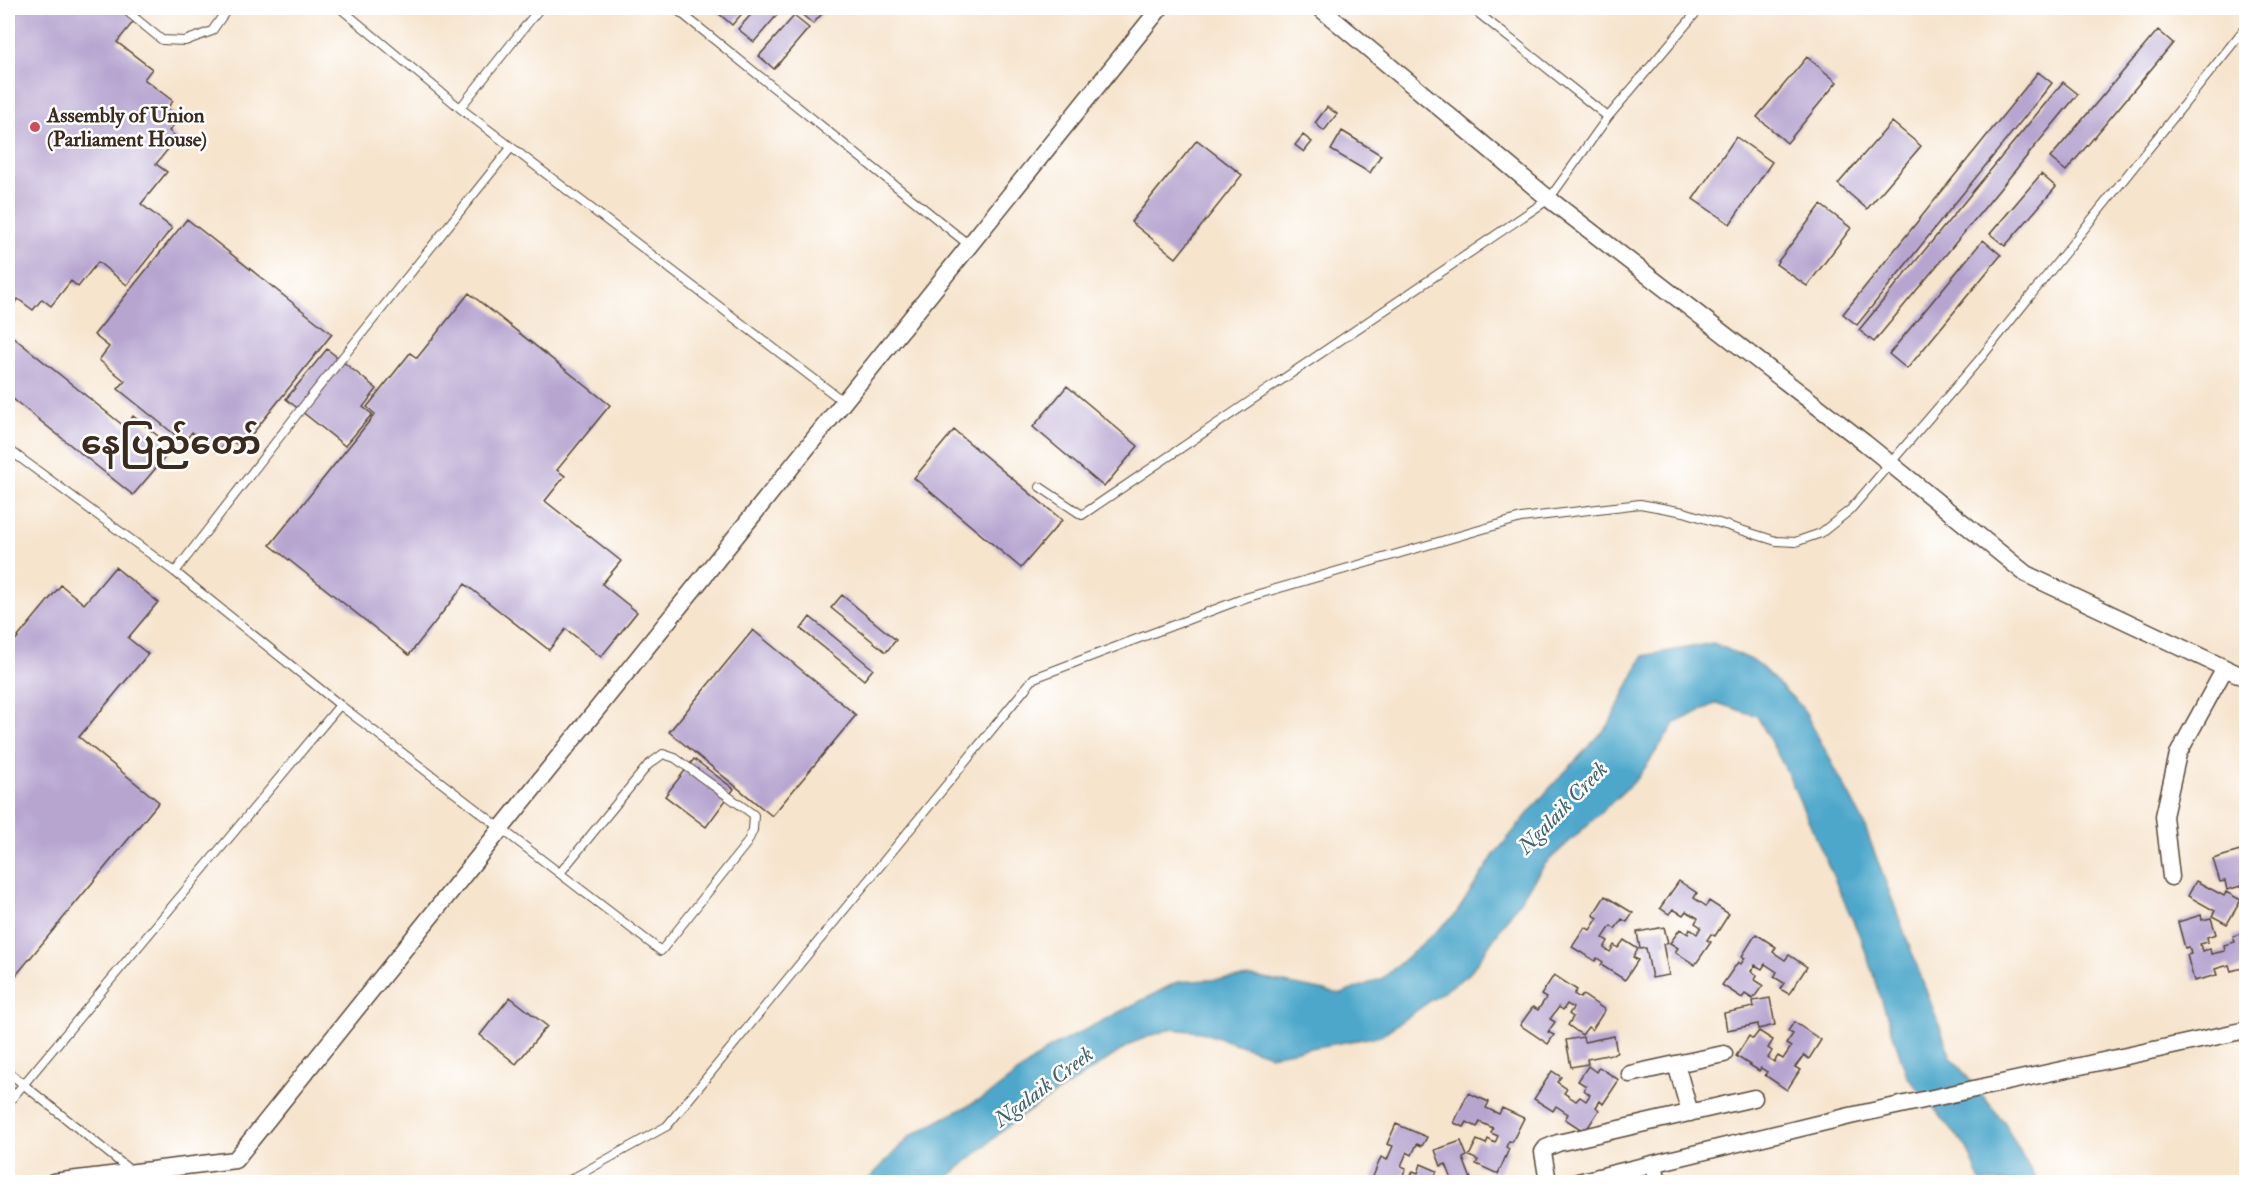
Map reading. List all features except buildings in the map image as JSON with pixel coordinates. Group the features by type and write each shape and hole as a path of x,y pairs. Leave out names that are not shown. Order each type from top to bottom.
{"street":[{"path":"53,1182 235,1160 1160,8"},
{"path":"1320,8 1549,199 1890,463 2026,574 2247,678"},
{"path":"2171,877 2164,816 2178,754 2225,668"},
{"path":"1578,1182 1850,1116 2044,1072 2247,1030"},
{"path":"1630,1074 1724,1053"},
{"path":"1676,1064 1690,1113"},
{"path":"1548,1182 1543,1152 1546,1148 1558,1143 1754,1098"},
{"path":"1654,1164 1658,1182"}],"lane":[{"path":"123,8 162,40 185,41 212,31 228,8"},
{"path":"340,8 510,148 844,402"},
{"path":"460,108 540,8"},
{"path":"675,8 969,245"},
{"path":"1472,8 1608,117"},
{"path":"1040,487 1082,515 1549,199 1608,117 1700,8"},
{"path":"566,1182 667,1126 1034,678 1245,598 1521,518 1640,504 1684,512 1776,541 1795,542 1821,533 1850,510 1979,360 2247,27"},
{"path":"174,572 510,148"},
{"path":"8,449 174,572 340,705 662,951 747,843 753,830 754,815 675,758 663,754 648,765 560,873"},
{"path":"8,1103 340,705"},
{"path":"8,1072 134,1173"}],"water":[{"name":"Ngalaik Creek","path":"1713,643 1756,662 1802,707 1862,819 1951,1057 2004,1122 2037,1182 1981,1182 1967,1148 1907,1076 1862,941 1786,770 1757,716 1717,703 1675,723 1638,778 1545,864 1469,974 1380,1036 1270,1055 1201,1032 1170,1029 1134,1042 1014,1121 943,1182 866,1182 910,1136 990,1094 1050,1048 1177,982 1254,977 1341,994 1383,978 1456,914 1494,855 1548,790 1608,726 1643,656"}],"place":[{"name":"Assembly of Union (Parliament House)","path":"35,127"}],"district":[{"name":"နေပြည်တော်","path":"171,442"}]}
